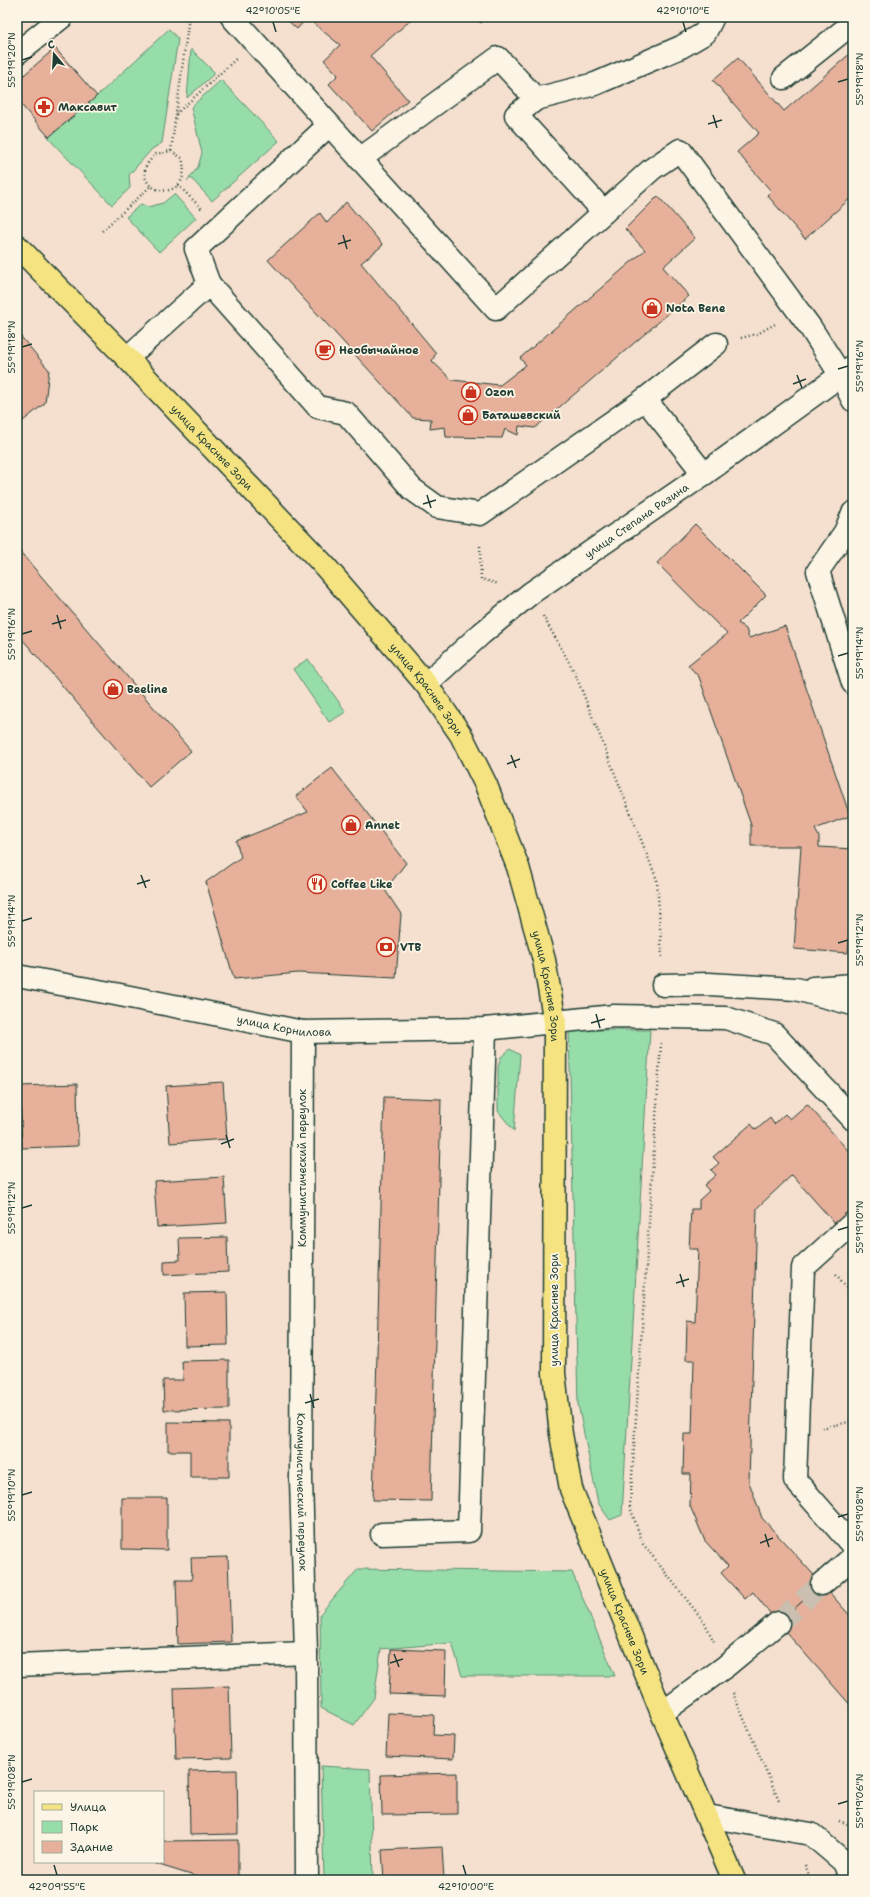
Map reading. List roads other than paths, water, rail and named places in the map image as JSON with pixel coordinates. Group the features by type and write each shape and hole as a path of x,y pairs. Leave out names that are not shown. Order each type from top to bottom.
{"main road":[{"name":"улица Красные Зори","path":"17,246 128,358 322,564 426,684 461,735 486,785 518,867 544,960 555,1022 554,1373 561,1434 571,1489 662,1713 734,1880"}],"street":[{"path":"17,53 62,17"},
{"path":"232,17 496,309 652,169 680,150 799,311 846,370 853,400"},
{"path":"604,212 516,115 536,99 595,84 681,48 705,33 713,17"},
{"path":"784,78 853,23"},
{"path":"360,159 498,58 536,99"},
{"path":"329,125 196,249 209,284 318,407 346,412 412,489 436,507 480,514 645,399 716,344"},
{"path":"128,358 209,284"},
{"name":"улица Степана Разина","path":"426,684 481,634 531,593 704,474 846,370"},
{"path":"645,399 704,474"},
{"path":"853,514 845,532 818,571 853,683"},
{"name":"улица Корнилова","path":"17,976 303,1032 485,1029 614,1016 726,1018 774,1034 853,1120"},
{"path":"663,985 709,984 796,989 853,985"},
{"path":"796,989 853,1004"},
{"path":"382,1534 469,1531 485,1029"},
{"name":"Коммунистический переулок","path":"303,1032 301,1479 306,1653 307,1880"},
{"path":"853,1223 803,1268 795,1480 853,1546"},
{"path":"822,1584 853,1557"},
{"path":"662,1713 726,1666 778,1623"},
{"path":"17,1664 306,1653"},
{"path":"707,1816 811,1834 844,1862 851,1880"}],"tunnel":[{"path":"778,1623 822,1584"}],"place":[{"name":"Максавит","path":"44,107"},
{"name":"Nota Bene","path":"652,308"},
{"name":"Необычайное","path":"325,350"},
{"name":"Ozon","path":"471,392"},
{"name":"Баташевский","path":"468,415"},
{"name":"Beeline","path":"113,689"},
{"name":"Annet","path":"351,825"},
{"name":"Coffee Like","path":"317,884"},
{"name":"VTB","path":"386,947"}]}
